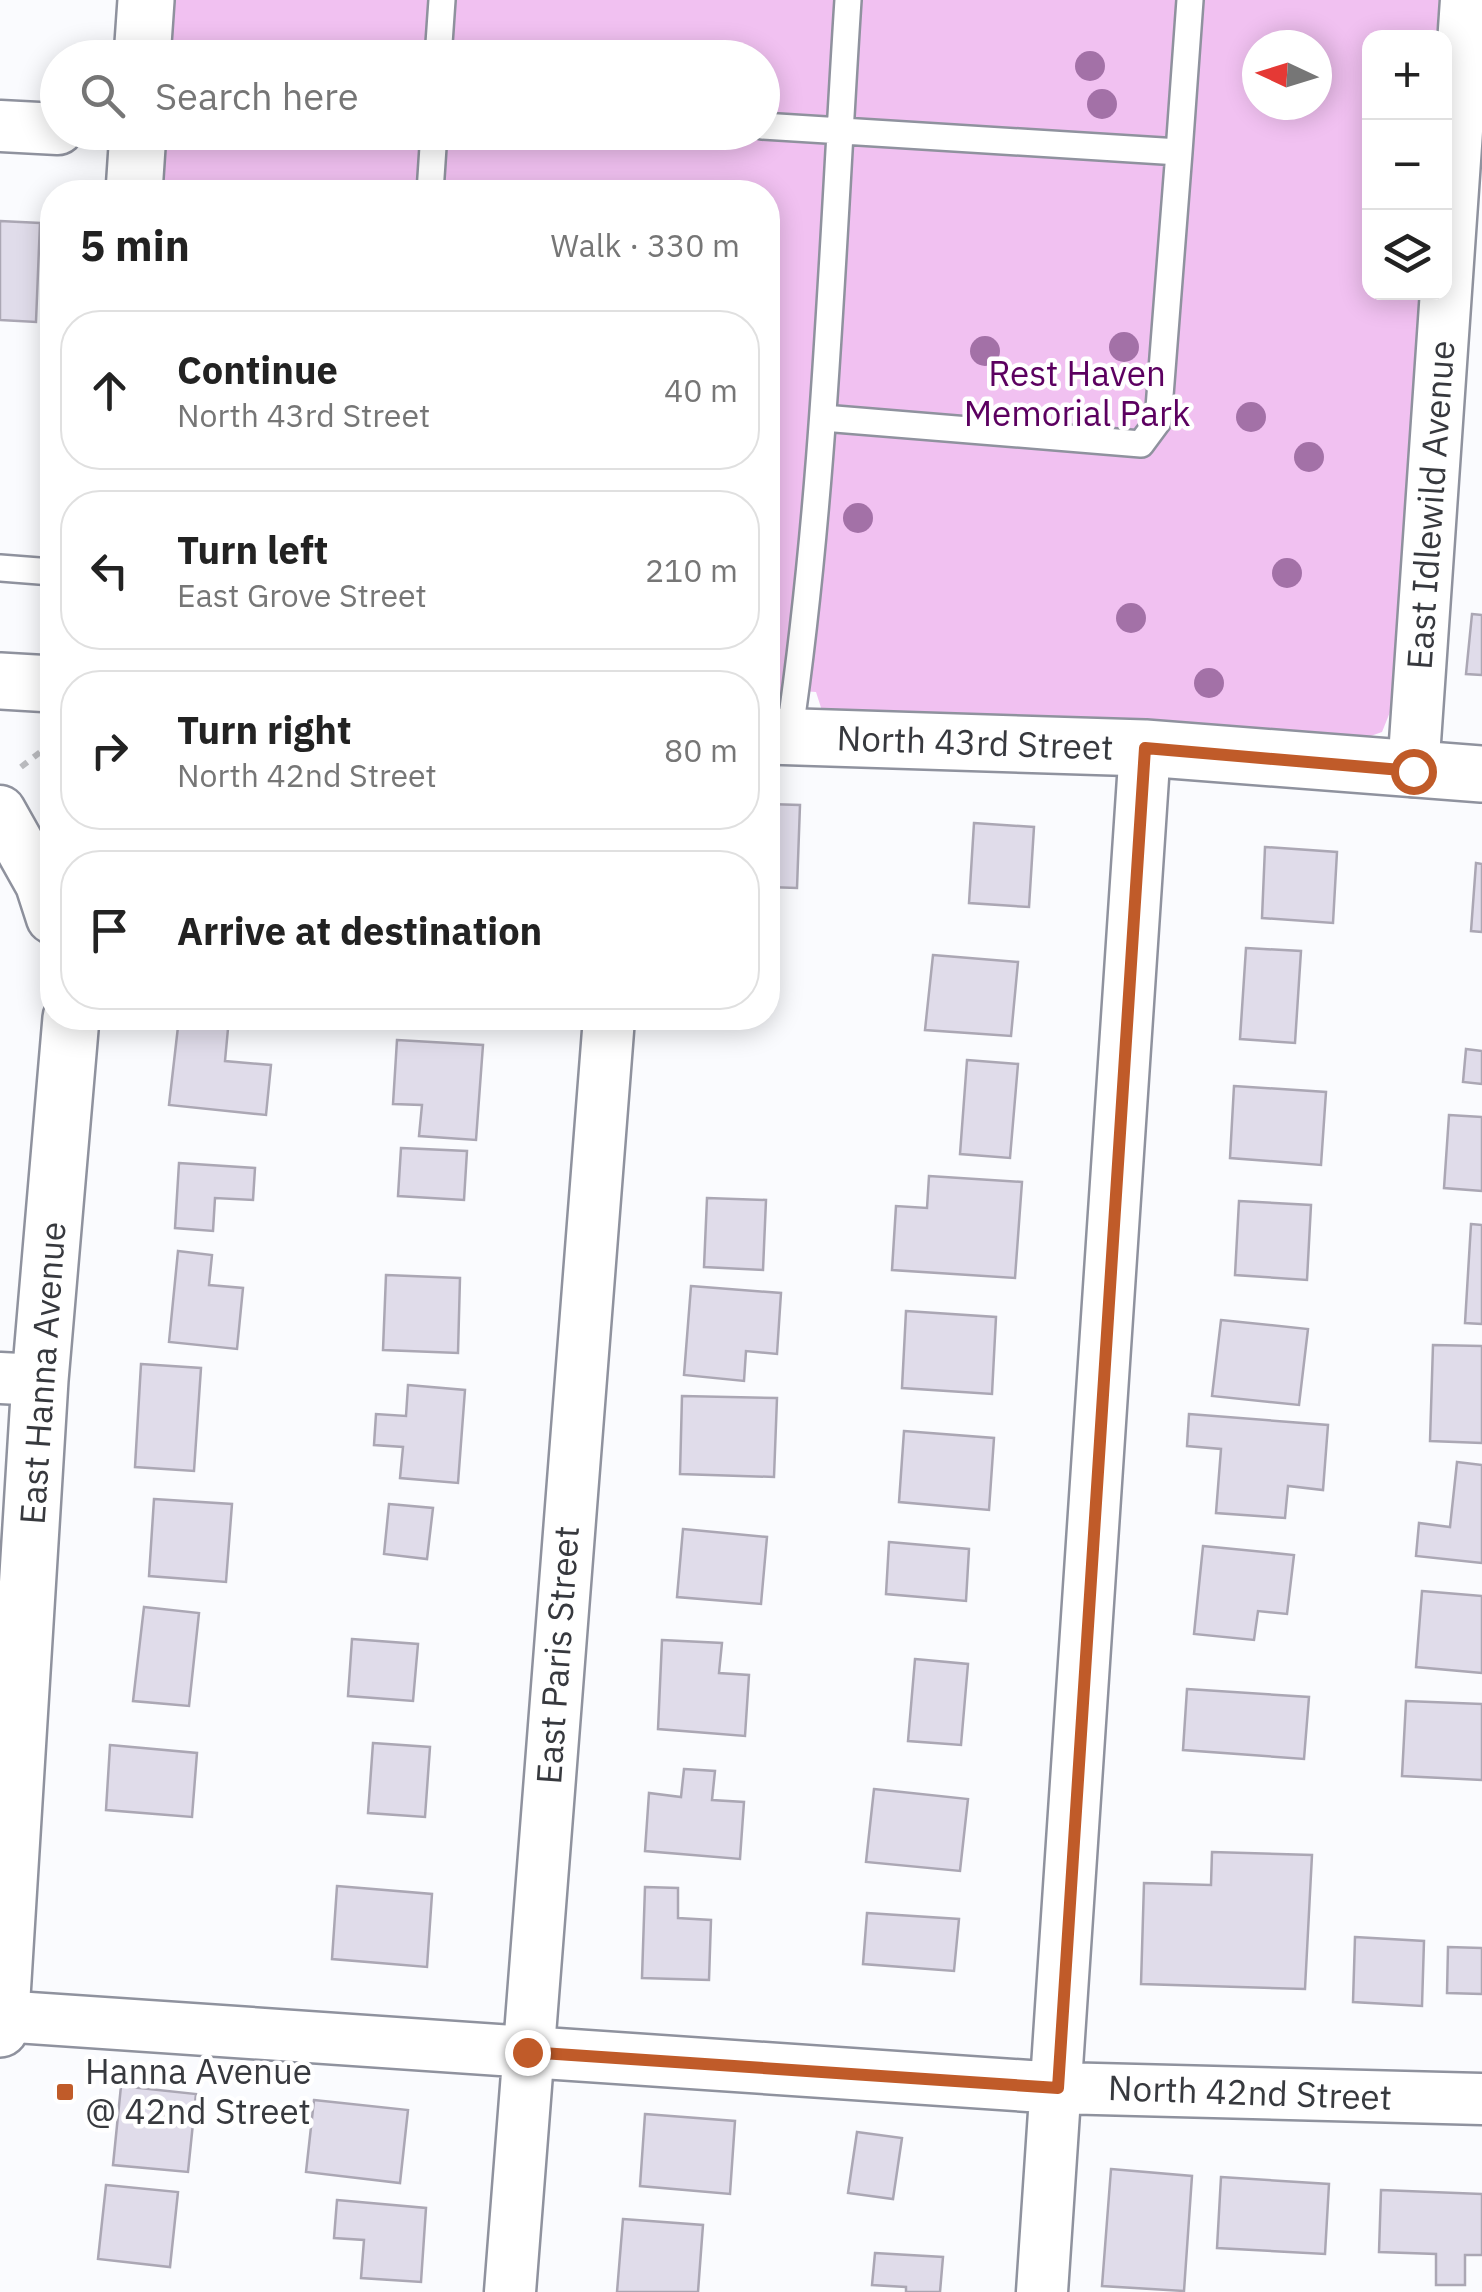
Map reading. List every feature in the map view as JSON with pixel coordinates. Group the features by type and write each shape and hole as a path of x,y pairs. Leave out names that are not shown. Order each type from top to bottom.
{"street":[{"path":"143,40 146,0"},
{"name":"East Idlewild Avenue","path":"1413,771 1466,0"},
{"path":"0,126 40,128"},
{"path":"135,180 137,150"},
{"path":"0,681 40,683"},
{"name":"North 43rd Street","path":"780,736 1145,748 1482,774"},
{"path":"1042,2292 1145,748"},
{"path":"0,811 40,882"},
{"name":"East Hanna Avenue","path":"0,2029 20,1379 69,1030"},
{"name":"East Paris Street","path":"510,2292 607,1030"},
{"name":"North 42nd Street","path":"0,2016 1058,2088 1482,2100"}],"lane":[{"path":"439,40 442,0"},
{"path":"780,730 798,672 823,418 848,0"},
{"path":"823,418 1142,444 1158,421 1190,0"},
{"path":"780,127 1178,152"},
{"path":"431,180 433,150"},
{"path":"0,568 40,571"}],"path":[{"path":"21,767 40,752"}],"green space":[{"name":"Rest Haven Memorial Park","path":"173,0 1439,0 1437,30 1362,30 1362,300 1419,300 1392,707 1382,732 1345,745 824,717 816,692 785,690 780,701 780,180 161,180 163,150 780,150 780,40 170,40"}],"building":[{"path":"0,221 40,223 36,322 0,320"},
{"path":"1472,614 1482,615 1482,675 1466,674"},
{"path":"780,804 800,805 797,888 780,887"},
{"path":"974,823 1034,827 1029,907 969,903"},
{"path":"1265,847 1337,852 1333,923 1262,918"},
{"path":"1476,863 1482,864 1482,932 1471,931"},
{"path":"1246,948 1301,951 1295,1043 1240,1039"},
{"path":"933,955 1018,962 1011,1036 925,1030"},
{"path":"178,1030 228,1030 225,1061 271,1065 266,1115 169,1105"},
{"path":"397,1040 483,1045 476,1140 419,1136 422,1105 393,1104"},
{"path":"1466,1049 1482,1051 1482,1084 1463,1082"},
{"path":"967,1060 1018,1064 1010,1158 960,1154"},
{"path":"1234,1086 1326,1092 1321,1165 1230,1158"},
{"path":"1449,1115 1482,1117 1482,1191 1444,1188"},
{"path":"401,1148 467,1151 464,1200 398,1196"},
{"path":"179,1163 255,1168 253,1200 215,1198 213,1231 175,1228"},
{"path":"929,1176 1022,1182 1015,1278 892,1270 896,1206 927,1208"},
{"path":"707,1198 766,1200 763,1270 704,1267"},
{"path":"1239,1201 1311,1205 1307,1280 1235,1275"},
{"path":"1471,1224 1482,1225 1482,1324 1465,1323"},
{"path":"178,1251 212,1255 209,1285 243,1288 237,1349 169,1342"},
{"path":"386,1275 460,1278 458,1353 383,1350"},
{"path":"691,1286 781,1293 777,1354 746,1351 744,1381 684,1375"},
{"path":"906,1311 996,1317 992,1394 902,1388"},
{"path":"1221,1320 1308,1329 1299,1405 1212,1396"},
{"path":"1433,1345 1482,1346 1482,1443 1430,1441"},
{"path":"141,1364 201,1368 194,1471 135,1467"},
{"path":"408,1385 465,1390 458,1483 400,1478 403,1447 374,1445 376,1414 406,1416"},
{"path":"682,1396 777,1398 774,1477 680,1474"},
{"path":"1189,1414 1328,1425 1323,1490 1288,1486 1285,1518 1216,1513 1221,1449 1187,1446"},
{"path":"904,1431 994,1438 989,1510 899,1502"},
{"path":"1457,1462 1482,1465 1482,1563 1416,1556 1419,1523 1450,1527"},
{"path":"154,1499 232,1504 226,1582 149,1576"},
{"path":"389,1504 433,1508 427,1559 384,1554"},
{"path":"683,1529 767,1537 761,1604 677,1597"},
{"path":"889,1542 969,1549 966,1601 886,1594"},
{"path":"1203,1546 1294,1555 1287,1614 1258,1611 1254,1640 1194,1634"},
{"path":"1422,1591 1482,1596 1482,1673 1416,1667"},
{"path":"144,1607 199,1613 189,1706 133,1701"},
{"path":"352,1639 418,1644 413,1701 348,1696"},
{"path":"662,1640 722,1643 719,1673 749,1675 745,1736 658,1729"},
{"path":"915,1659 968,1664 961,1745 908,1741"},
{"path":"1187,1689 1309,1697 1304,1759 1183,1750"},
{"path":"1406,1701 1482,1704 1482,1780 1402,1776"},
{"path":"373,1743 430,1747 425,1817 368,1813"},
{"path":"110,1745 197,1753 192,1817 106,1810"},
{"path":"684,1769 715,1771 712,1800 744,1802 740,1859 645,1851 649,1793 681,1797"},
{"path":"874,1789 968,1799 960,1871 866,1862"},
{"path":"1212,1852 1312,1855 1305,1989 1141,1984 1144,1883 1211,1885"},
{"path":"337,1886 432,1894 427,1967 332,1959"},
{"path":"645,1887 678,1888 678,1918 711,1920 709,1980 642,1978"},
{"path":"867,1913 959,1919 954,1971 863,1964"},
{"path":"1355,1937 1424,1941 1422,2006 1353,2002"},
{"path":"1448,1947 1482,1948 1482,1994 1447,1993"},
{"path":"121,2086 196,2094 188,2172 113,2165"},
{"path":"314,2100 408,2110 400,2183 306,2172"},
{"path":"645,2114 735,2121 730,2194 640,2186"},
{"path":"857,2132 902,2138 893,2199 848,2193"},
{"path":"1111,2169 1192,2176 1184,2291 1102,2286"},
{"path":"1221,2177 1329,2184 1325,2254 1217,2248"},
{"path":"106,2185 178,2192 170,2267 98,2259"},
{"path":"1381,2190 1482,2194 1482,2255 1465,2255 1465,2285 1436,2285 1436,2254 1379,2252"},
{"path":"337,2200 426,2208 421,2282 361,2278 364,2240 334,2238"},
{"path":"623,2219 703,2225 698,2292 617,2292"},
{"path":"875,2253 943,2257 940,2292 906,2292 906,2287 872,2285"}],"place":[{"name":"Hanna Avenue @ 42nd Street","path":"65,2092"}],"route":[{"path":"527,2052 1058,2088 1145,748 1413,771"}]}
